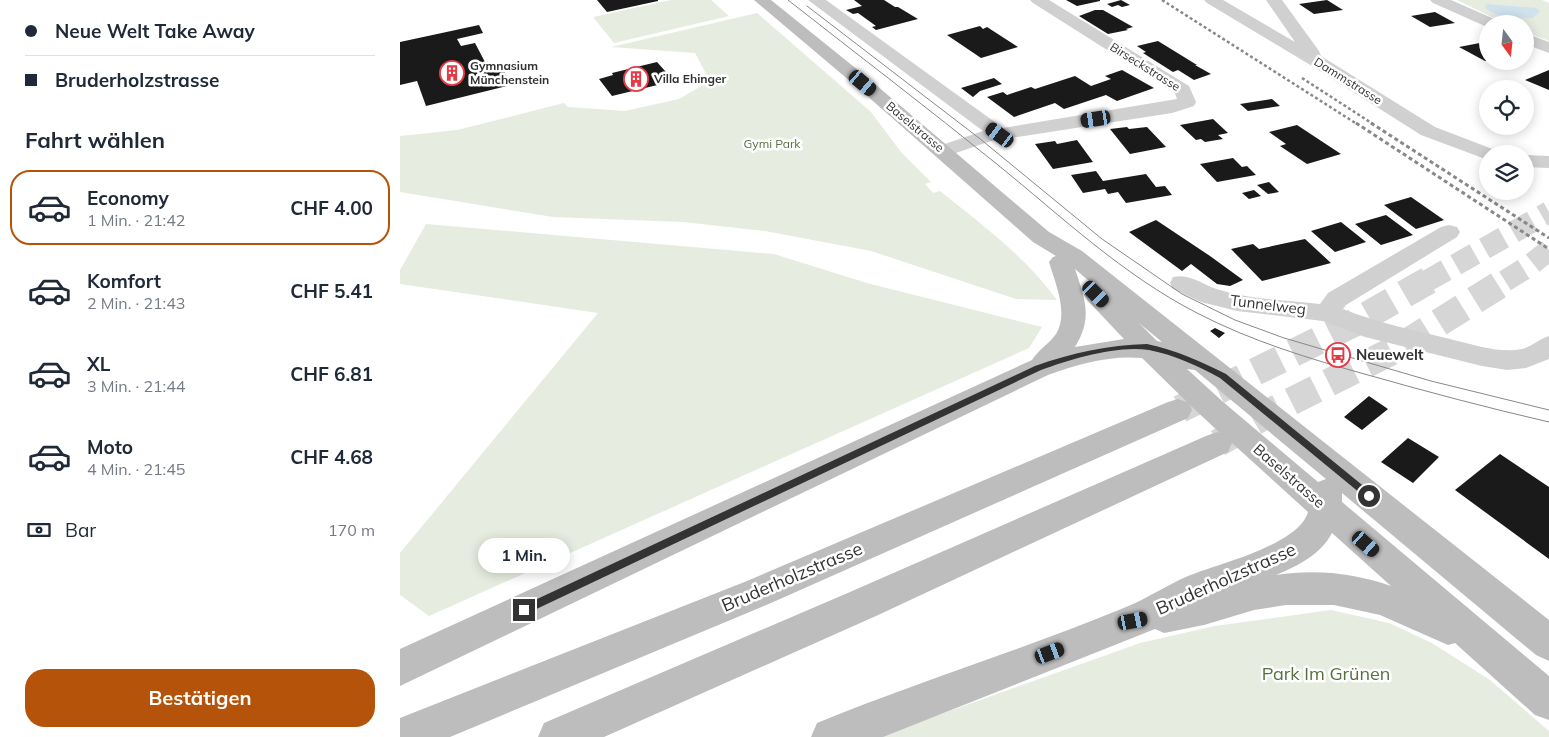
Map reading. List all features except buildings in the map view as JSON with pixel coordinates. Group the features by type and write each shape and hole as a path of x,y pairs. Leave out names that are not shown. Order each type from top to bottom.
{"main road":[{"name":"Baselstrasse","path":"762,0 943,151 1042,237 1074,256 1549,643"},
{"name":"Baselstrasse","path":"1042,237 1061,262 1212,409 1549,701"},
{"path":"1038,368 1057,352 1068,338 1073,327 1072,297 1061,262"},
{"path":"400,668 1038,368 1090,352 1118,348 1147,347 1186,358 1223,376"},
{"name":"Bruderholzstrasse","path":"402,737 759,592 1178,410"},
{"path":"558,737 863,604 1217,444"},
{"name":"Bruderholzstrasse","path":"831,737 1133,621 1200,588 1279,558 1306,541 1317,531 1323,521 1326,508 1326,488 1311,448"},
{"name":"Bruderholzstrasse","path":"1133,621 1210,607 1259,593 1288,588 1348,590 1403,605 1462,636 1502,661"}],"street":[{"path":"816,0 1000,135"},
{"name":"Birseckstrasse","path":"943,151 979,138 1172,107 1187,102 1184,90 1038,0"},
{"name":"Dammstrasse","path":"1212,0 1318,62 1428,131 1479,151"},
{"path":"1274,0 1318,62"},
{"path":"1438,0 1479,18"},
{"path":"1534,42 1549,48"},
{"path":"1534,161 1549,162"},
{"name":"Tunnelweg","path":"1327,313 1337,299 1449,232"},
{"name":"Tunnelweg","path":"1182,282 1210,296 1236,303 1327,313 1365,328 1507,360 1526,358 1544,350 1549,345"}],"green space":[{"path":"671,0 711,0 729,16 614,43 593,17"},
{"path":"1457,0 1542,0 1549,3 1549,41 1534,35 1534,15 1488,15"},
{"name":"Gymi Park","path":"757,13 871,112 901,152 931,182 925,184 933,193 940,191 987,229 1031,269 1057,300 1016,299 871,251 765,231 683,222 553,217 400,192 400,136 457,130 564,103 568,107 625,111 679,99 710,81 695,53 611,47"},
{"path":"426,224 774,254 867,283 1042,327 1029,348 429,616 400,595 400,553 598,313 400,284 400,270"},
{"name":"Park Im Grünen","path":"1331,610 1389,623 1432,643 1490,680 1549,731 1549,737 877,737 1140,643 1215,626"}],"water":[{"path":"1487,4 1536,8 1540,11 1534,17 1534,15 1497,15 1485,7"}],"tunnel":[{"path":"1427,281 1549,212"},
{"path":"1505,281 1529,266 1549,250"},
{"path":"1180,409 1354,323 1429,280"},
{"path":"1218,443 1276,409 1400,347 1507,280"}],"tram line":[{"path":"788,0 972,144 1118,263 1170,298 1197,313 1260,341 1324,362 1436,394 1549,422"},
{"path":"807,6 979,138 1102,239 1182,294 1235,320 1284,338 1431,381 1549,410"}],"railway":[{"path":"1162,0 1357,124"},
{"path":"1302,78 1373,124"},
{"path":"1356,123 1549,249"},
{"path":"1371,123 1549,238"}],"place":[{"name":"Gymnasium Münchenstein","path":"452,73"},
{"name":"Villa Ehinger","path":"636,79"},
{"name":"Neuewelt","path":"1338,355"}],"route":[{"path":"524,610 1038,368 1090,352 1118,348 1147,347 1167,352 1206,366 1223,376 1369,496"}]}
